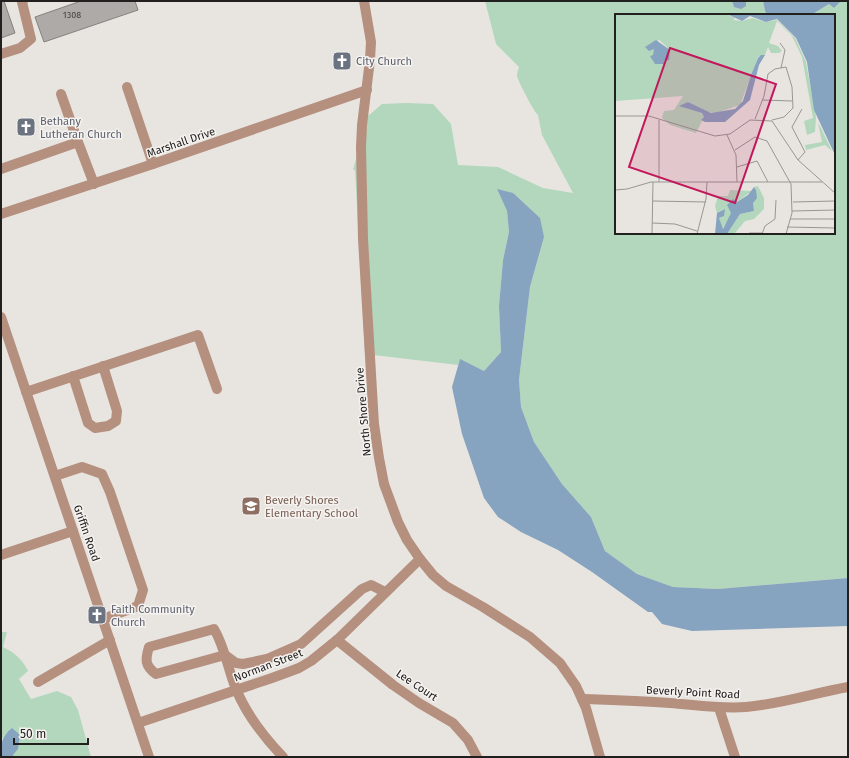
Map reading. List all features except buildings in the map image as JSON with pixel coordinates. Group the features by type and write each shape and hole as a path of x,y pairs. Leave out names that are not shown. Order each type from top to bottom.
{"street":[{"path":"1,54 20,48 31,39 22,2 24,1"},
{"name":"North Shore Drive","path":"364,1 371,42 361,147 363,239 374,424 384,484 390,503 407,540 433,575 446,586 519,630 549,652 567,673 582,698 591,722 600,757"},
{"path":"127,87 153,164"},
{"name":"Marshall Drive","path":"1,214 94,184 367,90"},
{"path":"61,94 94,184"},
{"path":"1,169 78,142"},
{"name":"Griffin Road","path":"1,317 150,757"},
{"path":"26,392 198,335 217,389"},
{"path":"73,376 88,423 95,428 108,426 116,421 117,411 103,366"},
{"path":"55,476 83,468 102,474 110,492 143,590 138,606 103,619"},
{"path":"1,555 73,531"},
{"name":"Norman Street","path":"138,723 299,668 311,661 337,640 420,559"},
{"path":"225,655 236,663 243,664 267,659 302,644 362,589 371,585 385,592"},
{"path":"225,655 156,674 149,669 146,657 148,647 214,629 218,634 237,690 255,724 264,737 283,757"},
{"path":"38,682 110,640"},
{"name":"Lee Court","path":"337,640 393,685 419,703 453,723 468,740 477,757"},
{"name":"Beverly Point Road","path":"582,698 669,703 719,708 745,707 774,704 848,687"},
{"path":"719,708 735,757"}],"green space":[{"path":"485,1 732,1 734,7 746,6 746,1 763,1 766,14 615,14 615,234 835,234 835,14 813,14 829,4 834,8 841,1 848,1 848,578 718,589 673,587 637,574 605,551 591,517 562,484 534,442 521,407 519,380 530,287 544,237 497,189 507,211 509,232 503,260 499,306 501,352 484,371 460,360 458,365 365,354 355,170 353,170 368,116 382,104 433,104 451,124 458,165 498,167 543,188 573,193 542,135 538,115 520,84 517,76 519,67 496,44"},
{"path":"1,632 7,632 3,647 18,657 28,671 19,679 31,699 57,691 71,697 78,710 91,757 13,757 6,733 1,741"}],"water":[{"path":"732,1 746,1 746,6 741,9 734,7"},
{"path":"763,1 841,1 834,8 829,4 813,14 766,14"},
{"path":"497,189 513,193 540,218 544,237 530,287 519,380 521,407 534,442 562,484 591,517 605,551 637,574 673,587 718,589 848,578 848,626 692,631 662,624 652,612 648,612 592,572 558,550 521,532 498,517 484,498 462,434 452,387 460,359 484,371 501,352 499,306 503,260 509,232 507,211"},
{"path":"12,728 20,735 18,749 13,757 1,757 2,741"}],"place":[{"name":"City Church","path":"342,61"},
{"name":"Bethany Lutheran Church","path":"26,127"},
{"name":"Beverly Shores Elementary School","path":"251,506"},
{"name":"Faith Community Church","path":"97,615"}]}
